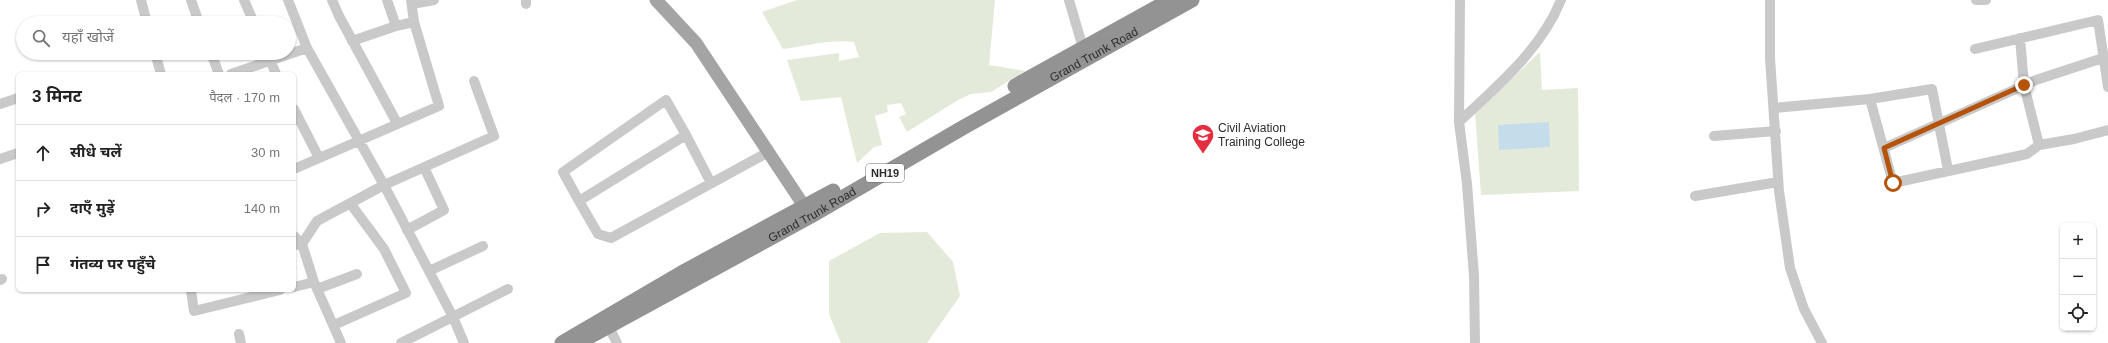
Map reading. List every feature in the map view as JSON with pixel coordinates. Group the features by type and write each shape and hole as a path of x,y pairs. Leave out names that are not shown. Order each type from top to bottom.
{"highway":[{"name":"Grand Trunk Road","path":"580,342 610,327 808,212 1083,48 1170,0"},
{"name":"Grand Trunk Road","path":"562,343 686,271 808,212 1192,0"}],"main road":[{"path":"656,0 696,43 808,212"}],"street":[{"path":"141,0 145,16"},
{"path":"190,0 196,16"},
{"path":"244,0 251,16"},
{"path":"288,0 294,16"},
{"path":"332,0 352,41 397,123"},
{"path":"387,0 396,26"},
{"path":"296,168 439,106 414,22 412,2 434,0"},
{"path":"1069,0 1083,48"},
{"path":"1460,0 1459,122 1468,191 1474,276 1475,343"},
{"path":"1459,122 1532,50 1555,15 1561,0"},
{"path":"1770,0 1770,58 1776,131 1778,182 1790,268 1804,309 1822,343"},
{"path":"1976,0 1986,0"},
{"path":"296,20 307,48 384,185 453,316 464,343"},
{"path":"1975,49 2098,20 2108,86"},
{"path":"352,41 396,26 414,22"},
{"path":"2020,38 2024,85 2039,145"},
{"path":"296,51 307,48"},
{"path":"1884,148 2024,85 2103,58"},
{"path":"157,60 160,72"},
{"path":"214,60 218,72"},
{"path":"235,72 261,60"},
{"path":"269,60 275,72"},
{"path":"341,343 298,244 317,221 384,185 494,136 474,81"},
{"path":"1774,108 1870,99 1932,89 1948,170"},
{"path":"0,104 16,99"},
{"path":"1870,99 1893,183 2027,154 2039,145 2074,139 2108,130"},
{"path":"711,183 666,100 563,172 598,234 611,238 768,152"},
{"path":"298,128 319,158"},
{"path":"1714,136 1776,131"},
{"path":"579,201 686,135"},
{"path":"0,159 16,154"},
{"path":"407,230 444,210 424,166"},
{"path":"1695,196 1778,182"},
{"path":"334,326 406,293 384,249 350,203"},
{"path":"429,271 483,246"},
{"path":"296,287 316,285 357,274"},
{"path":"401,343 508,290"},
{"path":"191,292 194,311 272,292"},
{"path":"610,327 617,343"}],"green space":[{"path":"797,0 995,0 989,65 1025,71 991,92 971,94 958,100 907,132 899,117 906,114 901,103 887,105 888,112 875,116 882,145 874,147 857,163 841,97 801,101 787,60 839,53 839,61 859,57 854,42 836,41 783,49 762,12"},
{"path":"1540,52 1542,90 1578,88 1579,191 1481,195 1475,113"},
{"path":"927,232 953,262 960,296 927,343 841,343 829,314 829,261 880,233"}],"water":[{"path":"1549,122 1550,147 1499,150 1498,125"}],"place":[{"name":"Civil Aviation Training College","path":"1203,154"}],"route":[{"path":"1893,183 1884,148 2024,85"}]}
